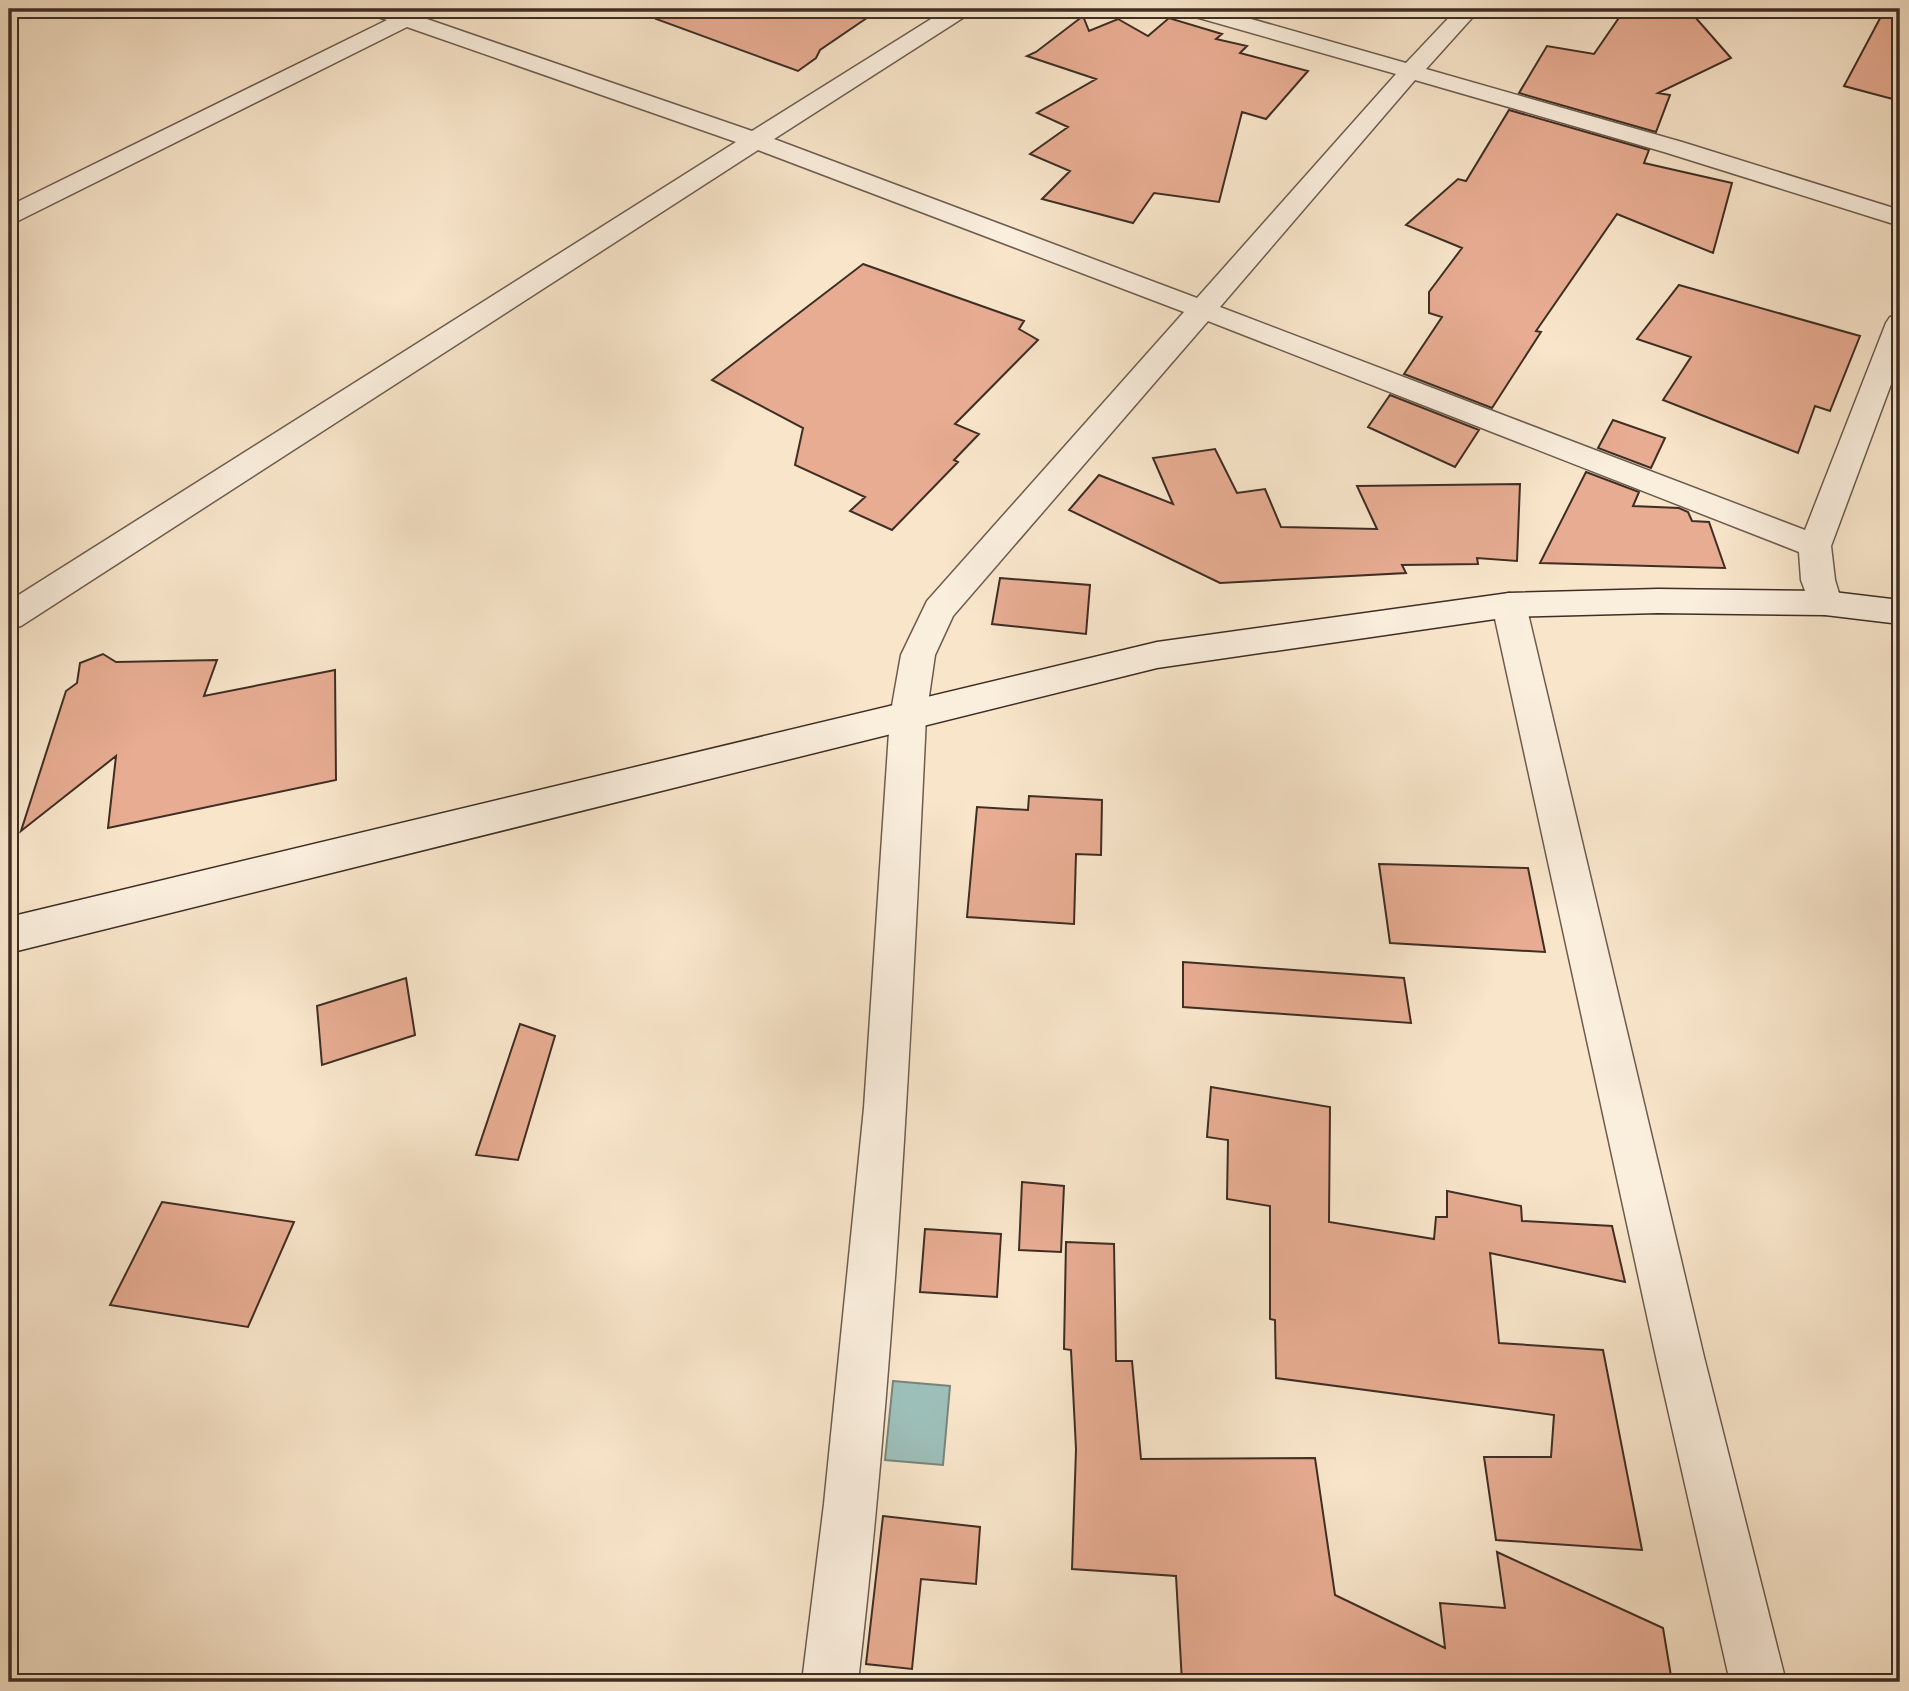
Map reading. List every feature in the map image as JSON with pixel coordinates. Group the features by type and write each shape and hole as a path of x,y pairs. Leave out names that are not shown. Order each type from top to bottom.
{"street":[{"path":"377,9 416,14 757,141 1815,546"},
{"path":"9,617 961,9"},
{"path":"1193,9 1673,147 1900,218"},
{"path":"830,1682 850,1504 886,1108 908,717 918,654 939,610 1410,72 1469,9"},
{"path":"9,216 416,14"},
{"path":"1825,603 1818,580 1815,546 1900,323"},
{"path":"9,935 1157,655 1509,605 1658,601 1825,603 1900,612"},
{"path":"1509,605 1680,1357 1758,1682"}],"water":[{"path":"893,1381 950,1386 943,1465 885,1460"}],"building":[{"path":"659,9 734,9 767,16 780,9 880,9 820,50 816,58 798,71 656,19"},
{"path":"1625,9 1688,9 1731,58 1658,93 1670,95 1656,132 1519,93 1547,46 1594,54"},
{"path":"1885,9 1900,9 1900,101 1844,86"},
{"path":"1083,16 1089,31 1118,19 1148,36 1169,18 1222,34 1216,39 1247,46 1240,53 1308,71 1266,119 1242,112 1219,202 1154,193 1133,223 1042,199 1070,171 1030,154 1068,127 1037,113 1096,79 1027,56"},
{"path":"1509,110 1649,150 1644,163 1732,183 1713,253 1617,214 1536,331 1541,332 1492,408 1404,374 1442,317 1429,313 1429,292 1462,248 1406,225 1458,179 1466,181"},
{"path":"863,264 1024,321 1019,329 1038,340 955,424 979,434 954,460 958,462 892,530 850,511 865,497 795,465 803,428 712,380"},
{"path":"1679,285 1860,336 1830,411 1815,406 1798,453 1663,400 1691,357 1637,339"},
{"path":"1390,395 1479,430 1455,467 1368,427"},
{"path":"1613,420 1665,438 1651,468 1598,448"},
{"path":"1215,449 1237,493 1265,489 1281,527 1377,529 1357,486 1520,484 1517,561 1477,558 1478,564 1402,565 1406,573 1220,583 1069,510 1099,475 1173,504 1153,458"},
{"path":"1586,472 1639,492 1633,506 1679,508 1688,512 1692,521 1709,522 1725,568 1540,563"},
{"path":"1000,578 1090,585 1086,634 992,624"},
{"path":"103,654 116,662 217,660 204,696 335,670 336,780 108,828 116,756 21,831 66,691 77,683 80,663"},
{"path":"1029,796 1102,800 1101,855 1076,854 1074,924 967,917 977,807 1028,810"},
{"path":"1379,864 1528,868 1545,952 1390,943"},
{"path":"1183,962 1404,978 1411,1023 1183,1007"},
{"path":"406,978 415,1035 322,1065 317,1006"},
{"path":"520,1024 555,1036 518,1160 476,1155"},
{"path":"1211,1087 1330,1107 1329,1222 1434,1239 1436,1217 1447,1217 1447,1191 1521,1206 1522,1221 1612,1226 1625,1282 1490,1253 1499,1343 1603,1350 1642,1550 1496,1540 1484,1457 1551,1457 1554,1415 1276,1378 1275,1320 1270,1319 1270,1206 1227,1199 1228,1140 1207,1137"},
{"path":"1022,1182 1064,1186 1061,1252 1019,1250"},
{"path":"162,1202 294,1222 248,1327 110,1305"},
{"path":"925,1229 1001,1234 997,1297 920,1292"},
{"path":"1066,1242 1114,1244 1116,1361 1132,1361 1141,1459 1315,1458 1335,1595 1445,1648 1440,1603 1505,1608 1497,1552 1663,1628 1672,1682 1182,1682 1176,1576 1072,1569 1076,1449 1071,1350 1064,1349"},
{"path":"883,1516 980,1527 976,1584 921,1579 912,1669 866,1664"}]}
